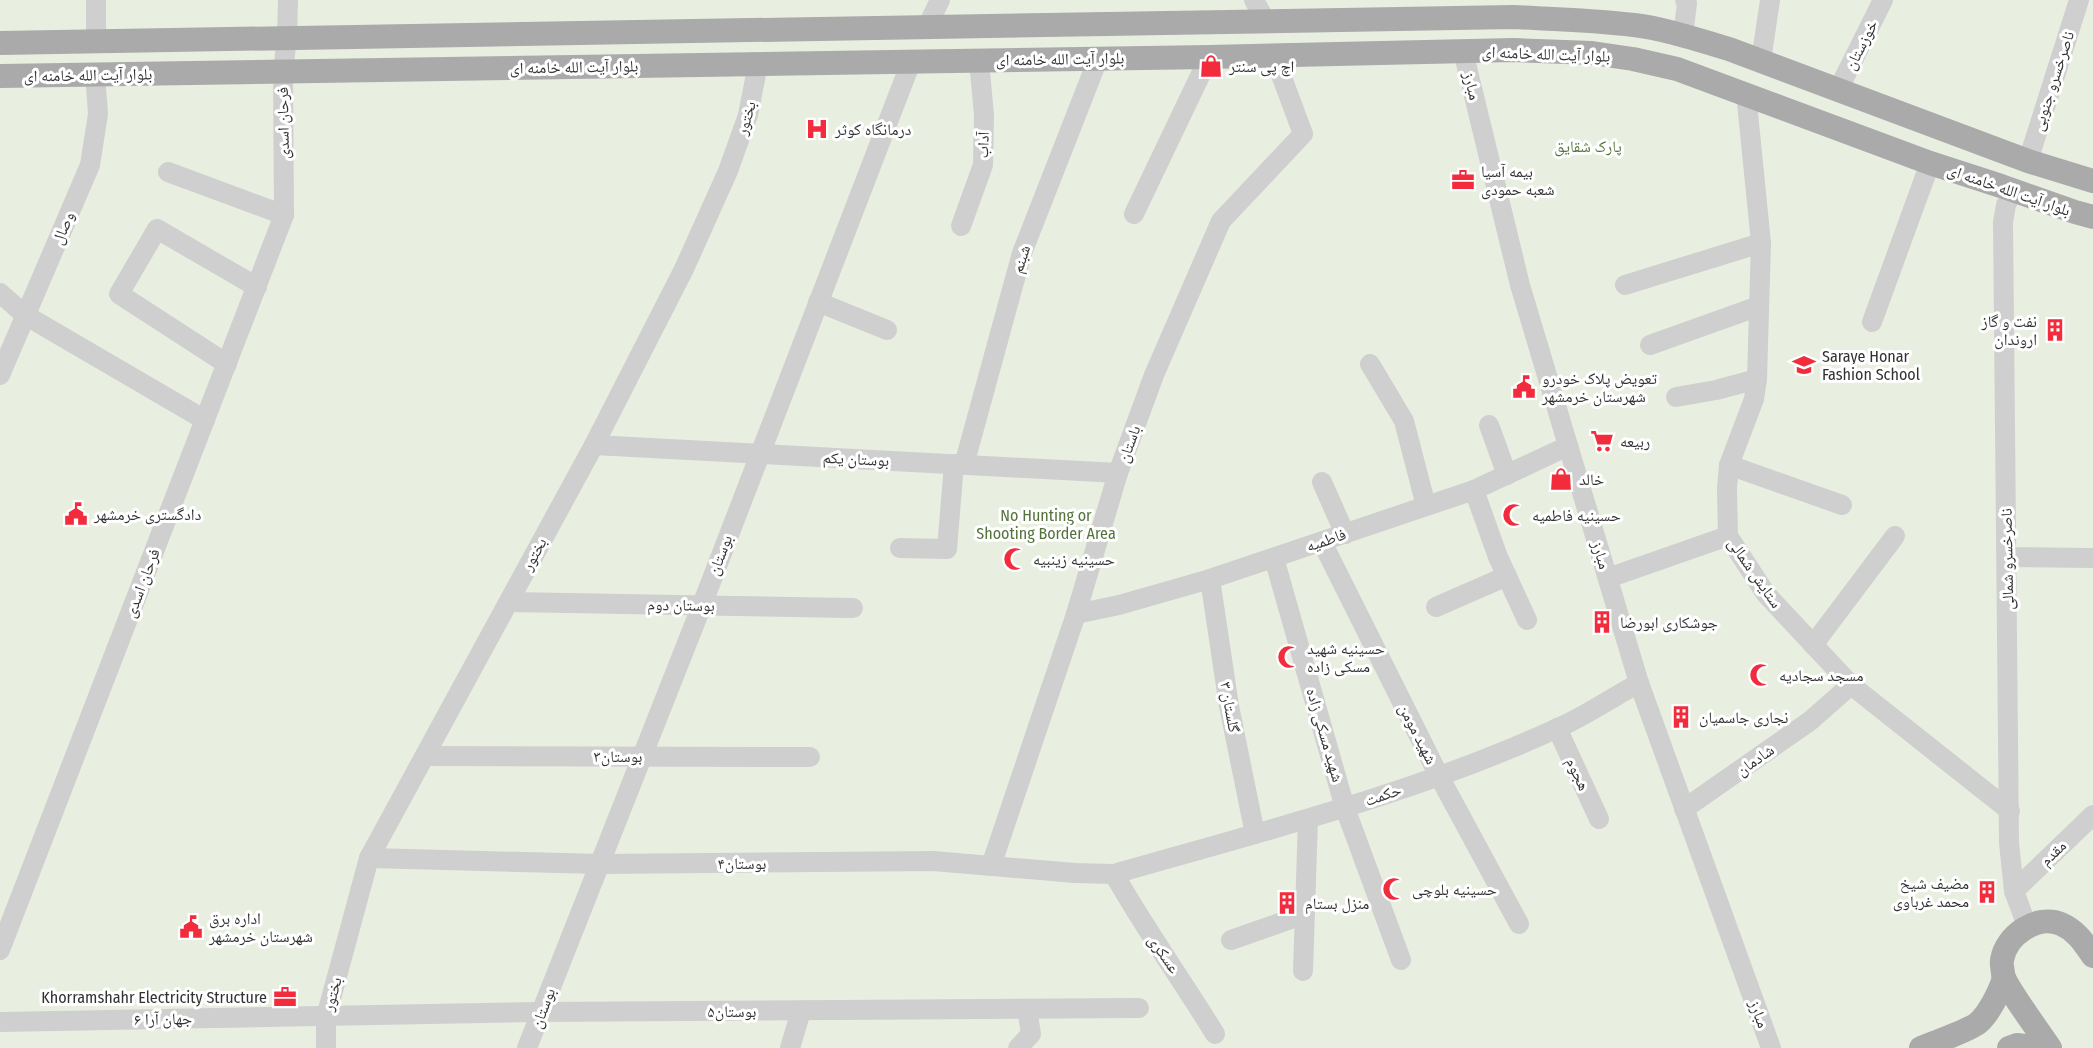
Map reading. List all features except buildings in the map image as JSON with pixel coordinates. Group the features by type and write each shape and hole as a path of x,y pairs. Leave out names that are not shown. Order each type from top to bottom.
{"main road":[{"name":"بلوار آیت الله خامنه ای","path":"0,43 1266,22 1508,9 1575,20 1636,25 1683,36 1761,61 2028,161 2093,181"},
{"name":"بلوار آیت الله خامنه ای","path":"0,76 1274,56 1514,50 1592,53 1634,58 1677,69 1930,163 2093,217"},
{"path":"2013,190 2028,161"},
{"path":"1921,1048 1978,1023 2001,989 2004,978 2002,960 2010,941 2027,926 2043,922 2060,923 2078,934 2093,956"},
{"path":"2004,978 2050,1048"},
{"path":"2009,1048 2017,1045 2040,1048"}],"street":[{"path":"96,0 96,41"},
{"path":"287,38 288,0"},
{"path":"927,27 940,0"},
{"path":"1254,0 1266,22"},
{"path":"1683,36 1687,3 1685,0"},
{"path":"1761,61 1770,0"},
{"name":"خوزستان","path":"1838,90 1884,0"},
{"name":"ناصرخسرو جنوبی","path":"2028,161 2079,0"},
{"name":"فرحان اسدی","path":"0,950 284,215 283,71 287,38"},
{"name":"مبارز","path":"1463,51 1520,285 1639,682 1771,1048"},
{"name":"باستان","path":"991,866 1076,614 1118,473 1154,375 1221,220 1303,134 1274,56"},
{"path":"1134,214 1209,57"},
{"name":"شبنم","path":"900,548 947,549 959,465 1022,253 1098,59"},
{"name":"آداب","path":"961,226 983,165 984,115 979,61"},
{"name":"بوستان","path":"527,1048 702,605 911,62"},
{"name":"بختور","path":"326,1048 326,1017 369,858 594,445 684,269 729,171 748,115 758,64"},
{"name":"وصال","path":"0,375 90,165 98,114 95,74"},
{"name":"ستایش شمالی","path":"1746,93 1761,243 1759,306 1754,399 1729,465 1728,536 1766,594 1851,685 2010,811"},
{"path":"1872,322 1930,163"},
{"path":"168,172 284,215"},
{"name":"ناصرخسرو شمالی","path":"2013,190 2006,205 2003,222 2009,843 2014,891 2027,926"},
{"path":"227,364 119,294 157,229 256,287"},
{"path":"1625,285 1761,243"},
{"path":"0,293 25,315 205,420"},
{"path":"818,302 887,330"},
{"path":"1650,345 1759,306"},
{"path":"1370,364 1404,421 1426,506"},
{"path":"1676,397 1716,390 1756,379"},
{"path":"1489,425 1507,474"},
{"name":"بوستان یکم","path":"594,445 1118,473"},
{"name":"فاطمیه","path":"1076,614 1119,605 1210,579 1322,542 1474,490 1568,446"},
{"path":"1729,465 1842,505"},
{"path":"1322,482 1344,534"},
{"path":"1474,490 1507,576 1527,620"},
{"path":"1608,578 1728,536"},
{"path":"1813,645 1895,536"},
{"name":"شهید مومن","path":"1322,542 1439,776 1520,924"},
{"path":"2007,557 2093,558"},
{"name":"شهید مسکی زاده","path":"1274,558 1345,808 1401,960"},
{"path":"1436,607 1507,576"},
{"name":"گلستان ۳","path":"1210,579 1229,706 1255,834"},
{"name":"بوستان دوم","path":"509,602 853,608"},
{"name":"حکمت","path":"1114,873 1345,808 1439,776 1557,728 1639,682"},
{"name":"شادمان","path":"1684,809 1810,721 1851,685"},
{"name":"هجوم","path":"1557,728 1599,819"},
{"name":"بوستان۳","path":"425,756 810,757"},
{"name":"مقدم","path":"2014,891 2093,815"},
{"path":"1303,971 1308,819"},
{"name":"بوستان۴","path":"369,858 599,864 933,861 1075,873 1114,873"},
{"name":"عسکری","path":"1114,873 1140,920 1172,965 1215,1034"},
{"path":"1231,940 1305,914"},
{"name":"بوستان۵","path":"326,1017 541,1012 1139,1008"},
{"path":"1018,1048 1031,1034 1027,1009"},
{"path":"790,1048 801,1011"},
{"name":"جهان آرا ۶","path":"0,1022 326,1017"}],"green space":[{"name":"No Hunting or Shooting Border Area","path":"0,0 2093,0 2093,1048 0,1048"}],"place":[{"name":"اچ پی سنتر","path":"1211,66"},
{"name":"درمانگاه کوثر","path":"817,129"},
{"name":"بیمه آسیا شعبه حمودی","path":"1463,180"},
{"name":"نفت و گاز اروندان","path":"2055,330"},
{"name":"Saraye Honar Fashion School","path":"1804,365"},
{"name":"تعویض پلاک خودرو شهرستان خرمشهر","path":"1524,387"},
{"name":"ربیعه","path":"1602,441"},
{"name":"خالد","path":"1561,479"},
{"name":"دادگستری خرمشهر","path":"76,514"},
{"name":"حسینیه فاطمیه","path":"1514,515"},
{"name":"حسینیه زینبیه","path":"1015,559"},
{"name":"جوشکاری ابورضا","path":"1602,622"},
{"name":"حسینیه شهید مسکی زاده","path":"1289,657"},
{"name":"مسجد سجادیه","path":"1761,675"},
{"name":"نجاری جاسمیان","path":"1681,717"},
{"name":"حسینیه بلوچی","path":"1394,889"},
{"name":"مضیف شیخ محمد غرباوی","path":"1987,892"},
{"name":"منزل بستام","path":"1287,903"},
{"name":"اداره برق شهرستان خرمشهر","path":"191,927"},
{"name":"Khorramshahr Electricity Structure","path":"285,997"}],"park label":[{"name":"پارک شقایق","path":"1588,146"}]}
